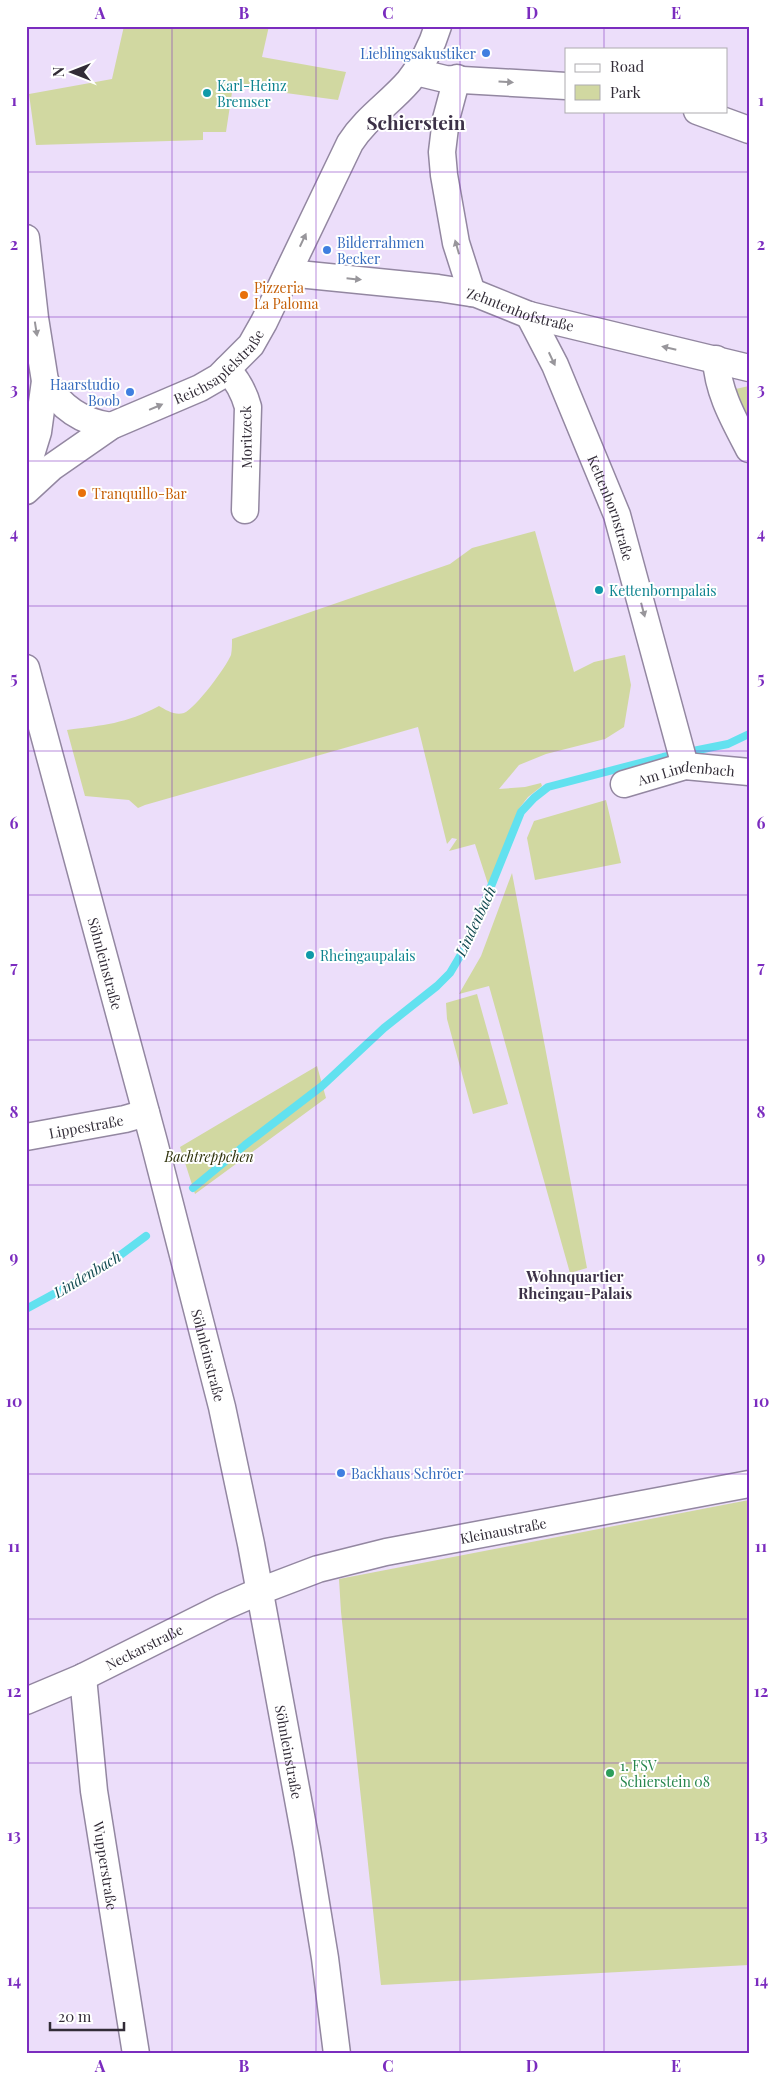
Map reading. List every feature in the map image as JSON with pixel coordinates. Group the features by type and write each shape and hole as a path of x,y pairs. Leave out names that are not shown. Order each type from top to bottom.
{"street":[{"name":"Reichsapfelstraße","path":"26,491 52,467 111,426 200,388 227,370 251,345 264,322 350,142 366,120 402,88 416,72 431,46 438,26"},
{"path":"416,72 446,79 457,78 565,86"},
{"path":"457,78 446,119 442,152 456,243 472,293"},
{"path":"700,112 749,130"},
{"path":"26,238 35,318 45,381 38,432 26,471"},
{"name":"Zehntenhofstraße","path":"288,272 472,293 529,315 749,368"},
{"name":"Kettenbornstraße","path":"529,315 555,366 617,515 682,754"},
{"path":"716,359 717,378 725,401 749,450"},
{"name":"Moritzeck","path":"227,370 238,381 248,407 245,510"},
{"path":"45,381 63,406 76,415 99,424 111,426"},
{"name":"Söhnleinstraße","path":"26,668 146,1113 220,1397 260,1591 307,1848 338,2054"},
{"name":"Am Lindenbach","path":"624,784 682,754 749,772"},
{"name":"Lippestraße","path":"26,1137 125,1119 146,1113"},
{"name":"Kleinaustraße","path":"260,1591 295,1576 362,1557 749,1484"},
{"name":"Neckarstraße","path":"26,1701 83,1677 260,1591"},
{"name":"Wupperstraße","path":"83,1677 94,1791 136,2054"}],"green space":[{"path":"124,26 269,26 262,57 346,72 338,100 233,86 226,132 203,132 203,140 36,145 29,94 112,79"},
{"path":"749,386 749,429 731,390"},
{"path":"535,531 574,672 594,662 625,655 631,685 624,727 605,739 546,754 519,765 499,789 525,787 541,783 542,786 528,797 518,810 490,883 488,884 475,844 449,851 457,839 452,838 447,844 418,727 138,808 129,800 85,796 67,730 125,720 159,706 174,713 184,713 203,696 223,668 231,655 232,639 450,564 472,548"},
{"path":"606,800 621,863 535,880 527,838 534,821"},
{"path":"512,873 587,1268 570,1273 489,986 459,994 481,956"},
{"path":"477,994 508,1104 473,1114 447,1019 446,1003"},
{"name":"Bachtreppchen","path":"317,1066 326,1098 195,1194 180,1147"},
{"path":"749,1500 749,1965 381,1985 339,1579"}],"waterway":[{"name":"Lindenbach","path":"193,1188 322,1086 384,1028 437,986 450,973 469,941 521,812 534,798 548,787 663,757 728,744 749,734"},
{"name":"Lindenbach","path":"26,1309 107,1265 146,1236"}],"place":[{"name":"Lieblingsakustiker","path":"486,53"},
{"name":"Karl-Heinz Bremser","path":"207,93"},
{"name":"Bilderrahmen Becker","path":"327,250"},
{"name":"Pizzeria La Paloma","path":"244,295"},
{"name":"Haarstudio Boob","path":"130,392"},
{"name":"Tranquillo-Bar","path":"82,493"},
{"name":"Kettenbornpalais","path":"599,590"},
{"name":"Rheingaupalais","path":"310,955"},
{"name":"Backhaus Schröer","path":"341,1473"},
{"name":"1. FSV Schierstein 08","path":"610,1773"}],"district":[{"name":"Schierstein","path":"416,122"},
{"name":"Wohnquartier Rheingau-Palais","path":"575,1284"}]}
